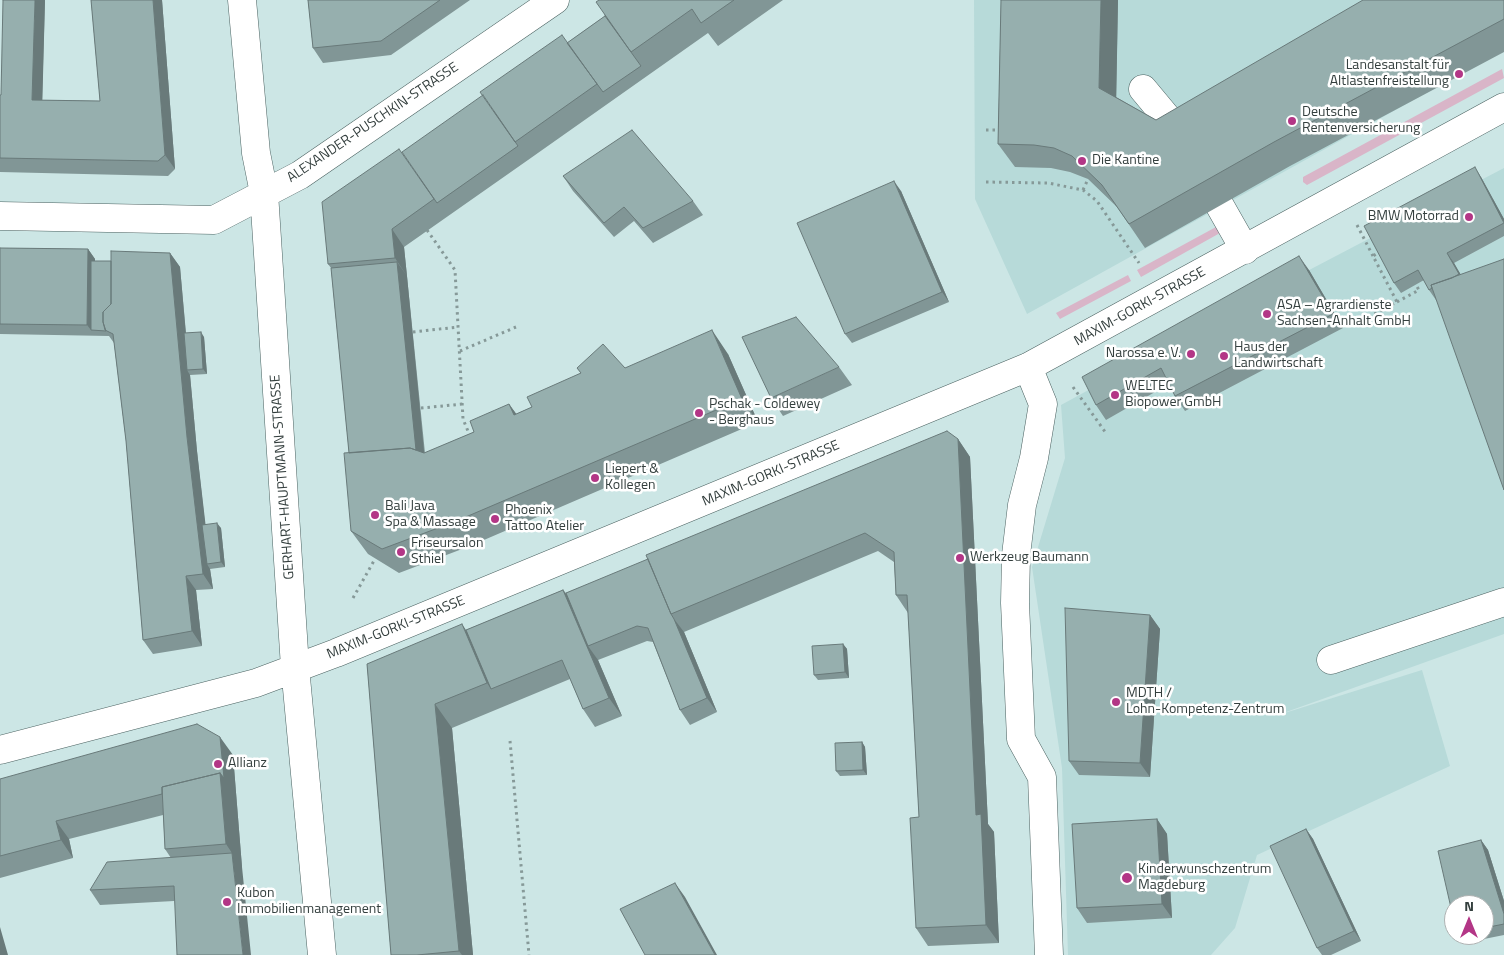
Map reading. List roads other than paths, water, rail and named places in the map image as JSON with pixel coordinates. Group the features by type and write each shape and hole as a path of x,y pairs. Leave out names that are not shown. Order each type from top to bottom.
{"street":[{"name":"GERHART-HAUPTMANN-STRASSE","path":"242,0 256,153 264,193 295,668 322,955"},
{"name":"ALEXANDER-PUSCHKIN-STRASSE","path":"0,216 214,220 300,174 555,0"},
{"path":"1143,89 1183,137"},
{"name":"MAXIM-GORKI-STRASSE","path":"0,750 256,683 336,654 1028,367 1504,107"},
{"path":"1220,206 1245,250"},
{"path":"1028,367 1043,404 1020,522 1016,555 1015,603 1021,739 1042,777 1049,955"},
{"path":"1331,660 1504,602"}],"place":[{"name":"Landesanstalt für Altlastenfreistellung","path":"1459,74"},
{"name":"Deutsche Rentenversicherung","path":"1292,121"},
{"name":"Die Kantine","path":"1082,161"},
{"name":"BMW Motorrad","path":"1469,217"},
{"name":"ASA – Agrardienste Sachsen-Anhalt GmbH","path":"1267,314"},
{"name":"Narossa e. V.","path":"1191,354"},
{"name":"Haus der Landwirtschaft","path":"1224,356"},
{"name":"WELTEC Biopower GmbH","path":"1115,395"},
{"name":"Pschak - Coldewey - Berghaus","path":"699,413"},
{"name":"Liepert & Kollegen","path":"595,478"},
{"name":"Bali Java Spa & Massage","path":"375,515"},
{"name":"Phoenix Tattoo Atelier","path":"495,519"},
{"name":"Friseursalon Sthiel","path":"401,552"},
{"name":"Werkzeug Baumann","path":"960,558"},
{"name":"MDTH / Lohn-Kompetenz-Zentrum","path":"1116,702"},
{"name":"Allianz","path":"218,764"},
{"name":"Kinderwunschzentrum Magdeburg","path":"1127,878"},
{"name":"Kubon Immobilienmanagement","path":"227,902"}]}
